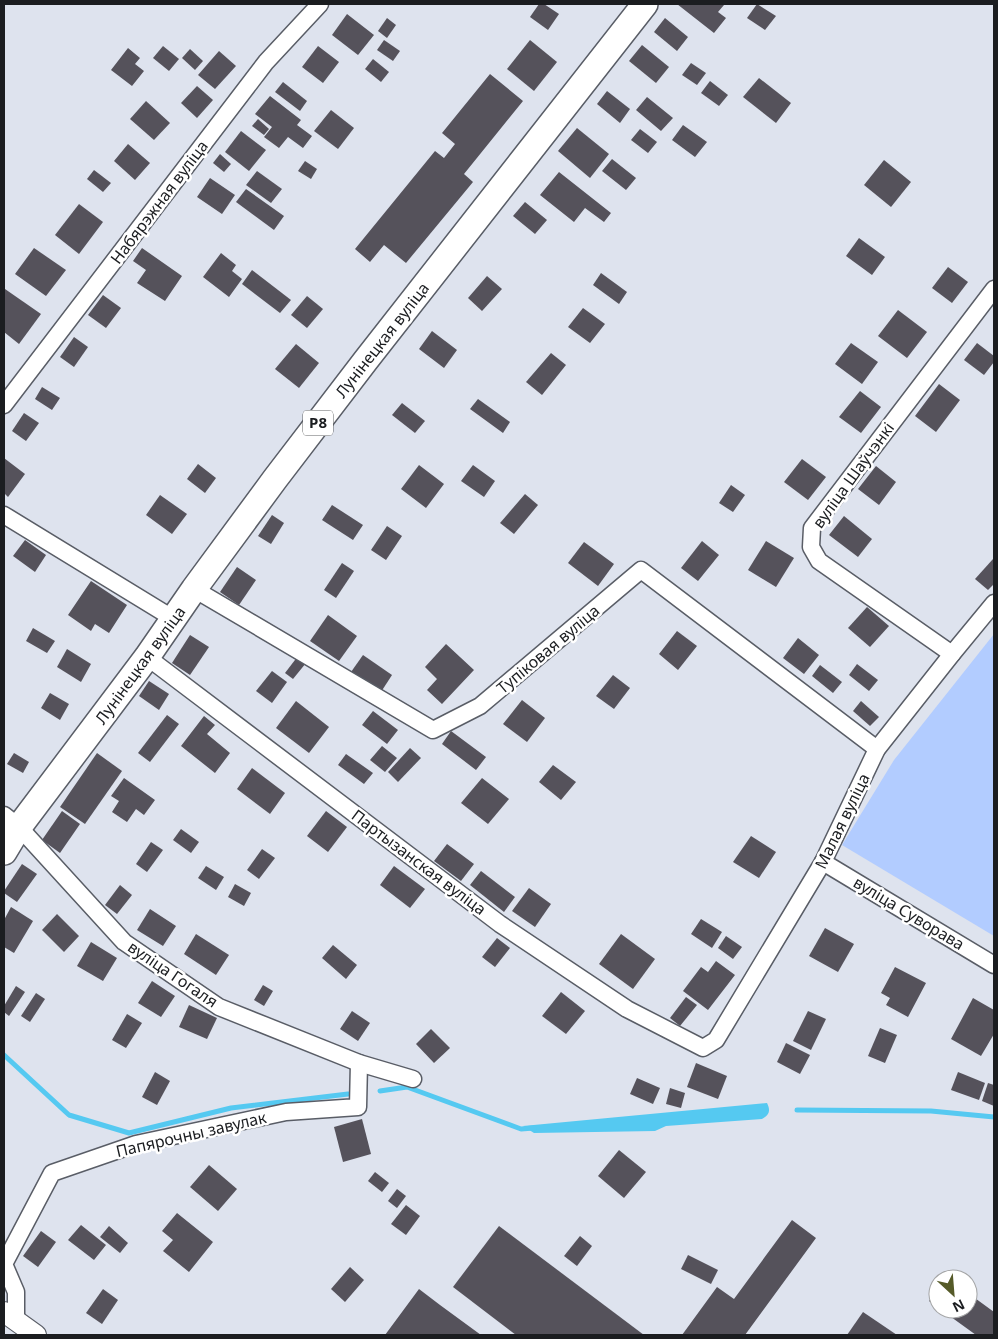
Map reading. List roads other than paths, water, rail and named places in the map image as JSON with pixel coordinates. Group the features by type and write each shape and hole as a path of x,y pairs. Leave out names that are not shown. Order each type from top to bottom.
{"main road":[{"name":"Лунінецкая вуліца","path":"4,852 11,821 147,657 194,589 275,479 644,4"}],"street":[{"name":"Набярэжная вуліца","path":"4,404 266,62 320,4"},
{"name":"вуліца Шаўчэнкі","path":"952,654 819,561 811,547 812,528 994,289"},
{"path":"4,515 174,619"},
{"name":"Тупіковая вуліца","path":"194,589 433,730 480,706 641,570 877,749"},
{"name":"Малая вуліца","path":"703,1048 716,1040 823,862 877,749 994,603"},
{"name":"Партызанская вуліца","path":"147,657 500,924 627,1009 703,1048"},
{"name":"вуліца Гогаля","path":"11,821 124,942 218,1007 359,1063 413,1079"},
{"name":"вуліца Суворава","path":"823,862 994,965"},
{"name":"Папярочны завулак","path":"10,1316 16,1292 4,1264 52,1173 136,1144 286,1112 358,1107 359,1063"},
{"path":"10,1316 36,1335"}],"waterway":[{"path":"4,1055 69,1115 129,1133 231,1108 348,1094"},
{"path":"380,1091 407,1087 521,1129 534,1128"},
{"path":"797,1110 931,1111 994,1117"}]}
